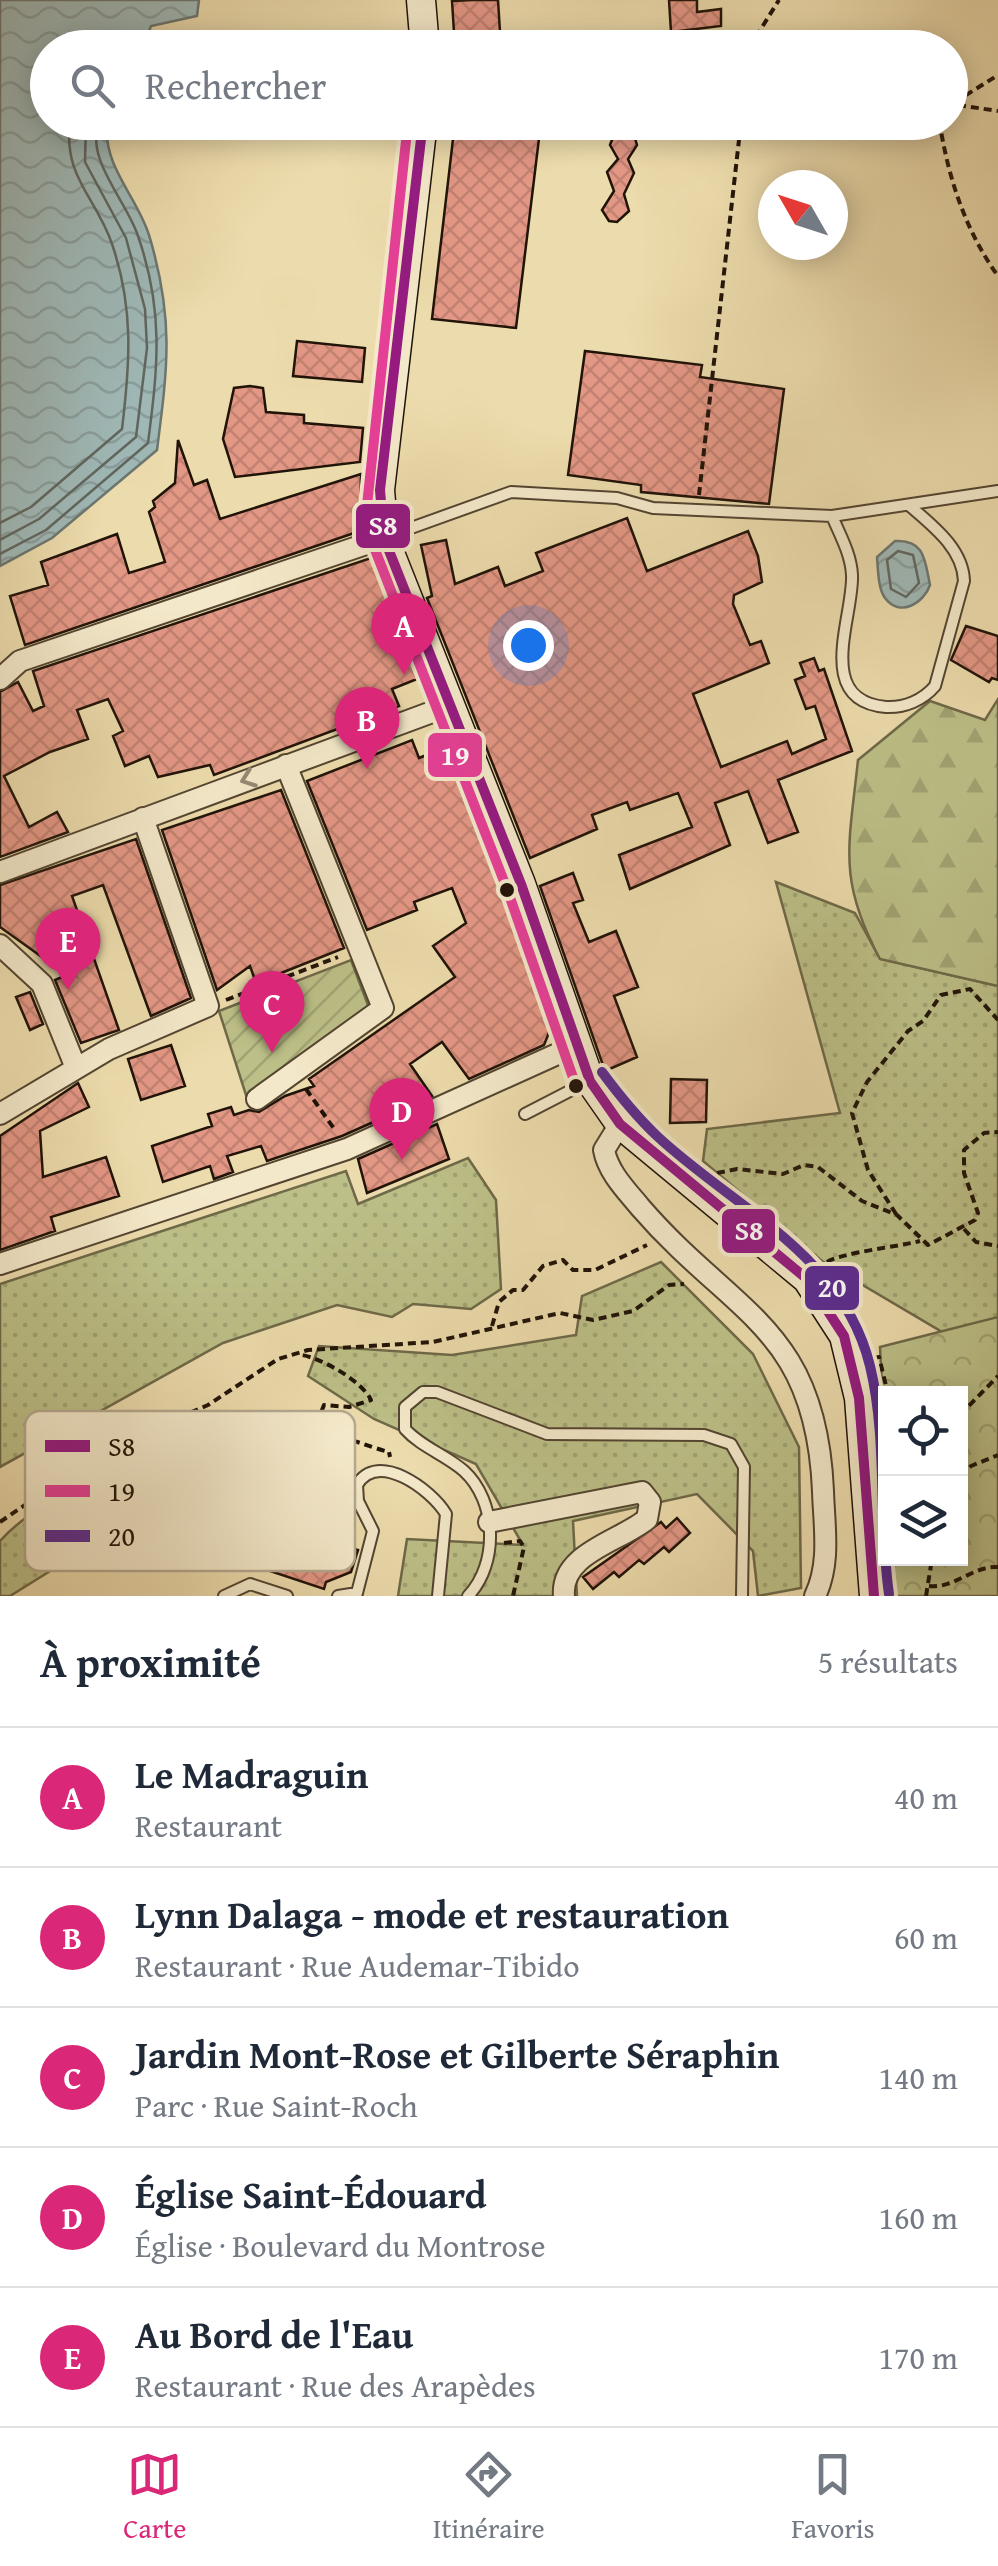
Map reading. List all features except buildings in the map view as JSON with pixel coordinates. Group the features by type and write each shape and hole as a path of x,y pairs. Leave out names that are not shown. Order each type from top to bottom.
{"street":[{"path":"421,0 424,30"},
{"path":"422,140 379,502 384,538 521,884 590,1081 620,1124 807,1278 836,1318 854,1361 871,1591"},
{"path":"0,679 20,662 384,538"},
{"path":"0,872 451,705"},
{"path":"256,1099 383,1008 286,766"},
{"path":"0,1114 76,1068 208,1006 143,818"},
{"path":"0,945 42,984 76,1068"},
{"path":"0,1264 347,1149 575,1046"},
{"path":"620,1124 605,1143 607,1162 665,1235 775,1336 794,1366 808,1402 822,1464 824,1567 815,1596"},
{"path":"489,1522 642,1492 650,1502 648,1519 580,1562 566,1579 564,1596"}],"lane":[{"path":"384,538 511,492 617,498 645,507 832,516 998,491"},
{"path":"832,516 852,573 840,646 843,670 853,689 869,702 900,706 927,695 935,686 964,581 962,564 948,543 910,506"},
{"path":"524,1114 590,1081"},
{"path":"468,1596 479,1580 489,1545 484,1502 468,1475 406,1429 405,1407 416,1396 437,1392 547,1434 704,1434 731,1444 744,1467 742,1596"},
{"path":"338,1596 357,1594 373,1532 358,1501 357,1485 367,1472 376,1469 422,1488 446,1514 438,1596"},
{"path":"224,1596 250,1584 287,1596"}],"path":[{"path":"760,30 779,0"},
{"path":"968,93 998,75"},
{"path":"968,107 998,112"},
{"path":"697,509 739,140"},
{"path":"943,140 966,221 998,276"},
{"path":"208,1006 332,959"},
{"path":"920,1242 896,1215 858,1143 852,1113 866,1082 908,1031 923,1021 941,995 970,989 998,1020"},
{"path":"313,1100 347,1149"},
{"path":"807,1278 831,1258 876,1252 891,1242 940,1242 964,1229 978,1213 964,1173 964,1150 984,1134 998,1132"},
{"path":"700,1191 720,1170 782,1174 804,1166 818,1167 862,1201 896,1215"},
{"path":"964,1229 976,1242 998,1246"},
{"path":"492,1326 499,1302 514,1290 523,1290 543,1266 563,1260 574,1270 596,1270 665,1235"},
{"path":"197,1411 264,1366 297,1354 434,1342 560,1313 594,1320 634,1311 669,1285 714,1281"},
{"path":"297,1354 315,1357 366,1389 371,1400 349,1407 324,1405 322,1411"},
{"path":"968,1407 998,1376"},
{"path":"968,1469 998,1455"},
{"path":"0,1522 25,1505"},
{"path":"489,1545 520,1542 524,1546 513,1596"},
{"path":"926,1596 931,1566"},
{"path":"929,1586 941,1588 980,1567 998,1567"}],"green space":[{"path":"998,699 998,986 880,959 857,906 850,840 858,760 930,701 985,720"},
{"path":"776,882 855,913 880,959 998,986 998,1365 822,1261 703,1161 707,1129 840,1113"},
{"path":"351,960 371,1013 246,1095 219,1011"},
{"path":"468,1158 496,1200 501,1289 471,1309 413,1304 392,1317 337,1305 223,1343 101,1411 25,1411 25,1453 0,1467 0,1284 346,1171 358,1204"},
{"path":"661,1262 753,1354 799,1447 801,1588 758,1596 753,1551 697,1494 573,1521 577,1596 398,1596 407,1539 523,1545 476,1464 374,1419 308,1376 319,1346 452,1355 576,1335 582,1296"},
{"path":"998,1317 998,1596 895,1596 893,1566 968,1566 968,1386 882,1386 880,1347"},
{"path":"25,1519 25,1571 50,1571 10,1596 0,1596 0,1541"}],"water":[{"path":"0,0 199,0 197,16 151,26 149,30 30,30 30,140 108,140 116,170 144,221 157,265 165,317 164,392 157,450 52,538 0,566"},
{"path":"895,541 912,544 925,560 930,585 911,606 891,604 881,589 877,557"}],"transit line":[{"name":"19","path":"406,140 365,524 507,889 576,1086"},
{"name":"S8","path":"421,140 380,490 384,538 521,884 590,1081 620,1124 807,1279 844,1336 859,1398 874,1596"},
{"name":"20","path":"602,1072 657,1136 811,1263 836,1293 856,1327 876,1394 889,1594"}],"place":[{"name":"Le Madraguin","path":"404,675"},
{"name":"Lynn Dalaga - mode et restauration","path":"367,769"},
{"name":"Au Bord de l'Eau","path":"68,990"},
{"name":"Jardin Mont-Rose et Gilberte Séraphin","path":"272,1053"},
{"name":"Église Saint-Édouard","path":"402,1160"}]}
